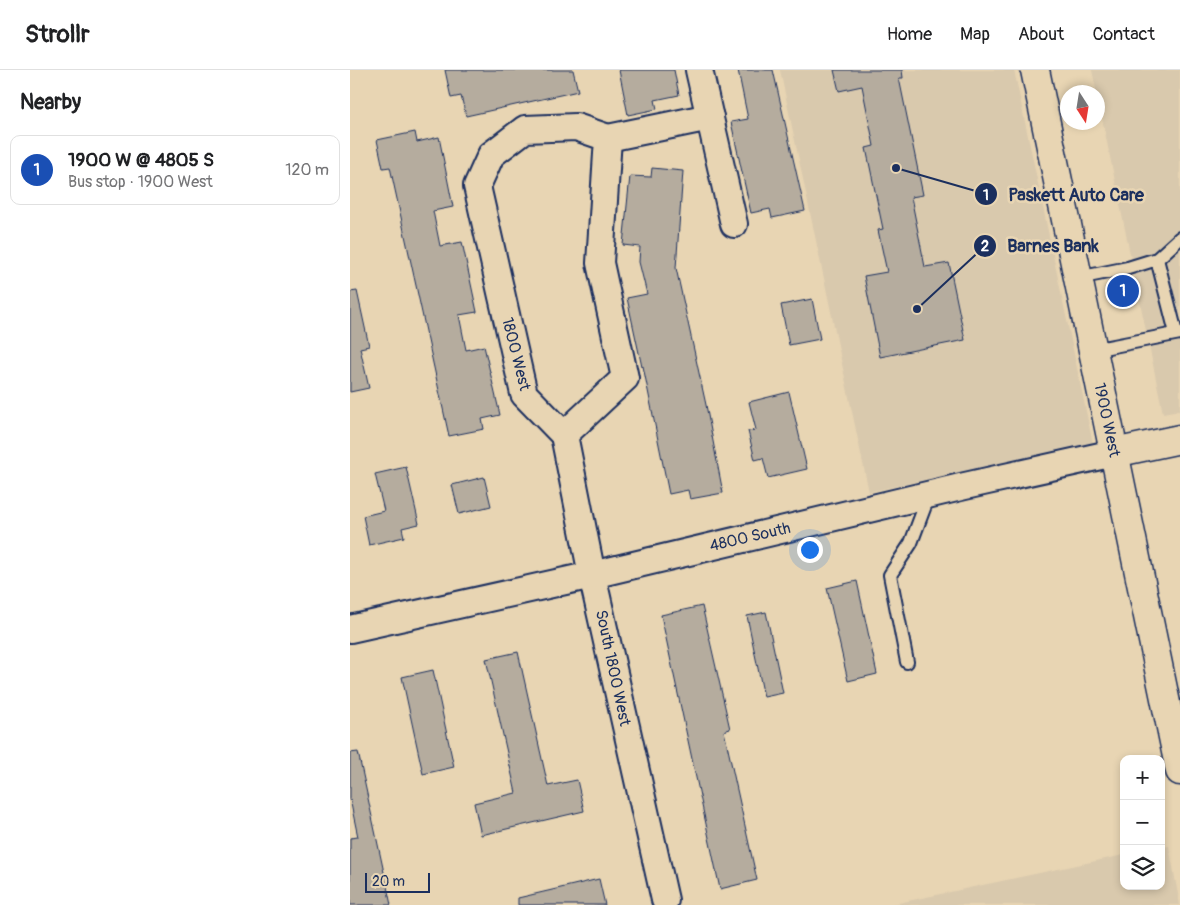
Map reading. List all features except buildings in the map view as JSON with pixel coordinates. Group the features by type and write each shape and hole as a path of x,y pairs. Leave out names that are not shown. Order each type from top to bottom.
{"main road":[{"name":"1900 West","path":"1034,70 1180,771"},
{"name":"4800 South","path":"1114,453 1180,440"}],"street":[{"path":"700,70 734,224"},
{"path":"564,435 625,378 600,262 608,138 710,117"},
{"name":"1800 West","path":"564,435 524,394 478,186 491,155 525,129 576,127 608,138"},
{"name":"South 1800 West","path":"564,435 592,575 665,900"},
{"name":"4800 South","path":"350,629 592,575 1114,453"}],"lane":[{"path":"1078,278 1128,268 1157,258 1180,238"},
{"path":"1093,350 1178,333 1157,258"},
{"path":"907,662 890,575 911,543 929,495"}],"shaded area":[{"path":"780,70 1014,70 1093,444 869,492"},
{"path":"1092,70 1180,70 1180,410 1163,413 1104,130 1105,85 1095,85"},
{"path":"1165,846 1169,846 1180,905 889,905 1120,856 1120,890 1165,890"}],"place":[{"name":"Paskett Auto Care","path":"896,168"},
{"name":"1900 W @ 4805 S","path":"1123,291"},
{"name":"Barnes Bank","path":"917,309"}]}
